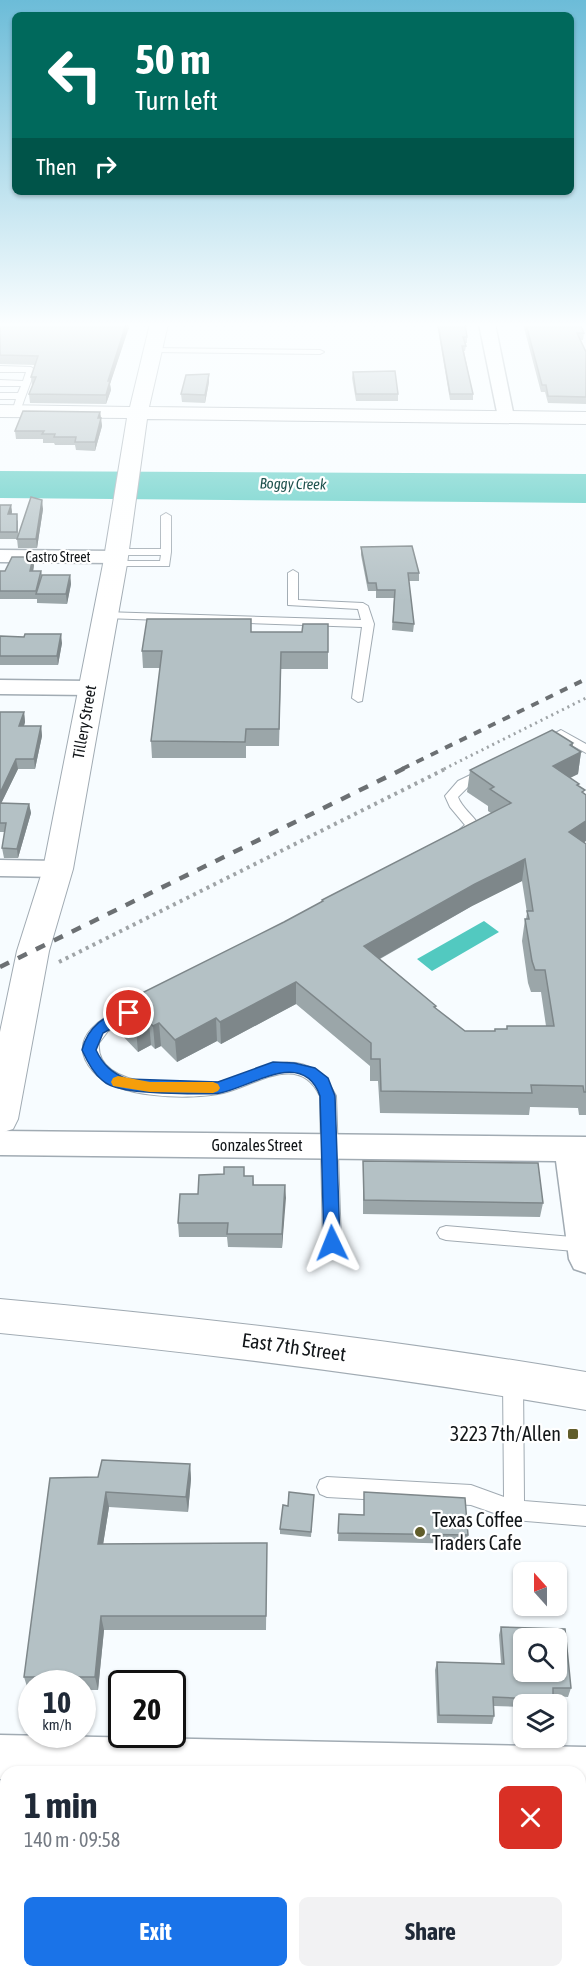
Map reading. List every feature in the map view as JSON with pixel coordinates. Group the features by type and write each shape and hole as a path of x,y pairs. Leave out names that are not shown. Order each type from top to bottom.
{"street":[{"name":"Tillery Street","path":"0,1119 33,951 58,868 116,557 137,416"},
{"path":"434,416 586,418"},
{"name":"Castro Street","path":"0,556 116,557"},
{"path":"0,687 90,688"},
{"path":"0,868 58,868"},
{"name":"Gonzales Street","path":"0,1143 578,1149"},
{"path":"578,1149 585,1252"},
{"name":"East 7th Street","path":"0,1316 236,1339 513,1379 586,1392"},
{"path":"0,1756 265,1766"}],"lane":[{"path":"116,557 165,564 166,516"},
{"path":"293,573 292,603 363,606 369,624 358,698"},
{"path":"104,615 369,624"},
{"path":"531,749 561,734 586,749"},
{"path":"444,845 465,833 472,825 466,815 452,802 451,796 455,789 502,764"},
{"path":"150,1002 98,1029 92,1037 89,1050 95,1063 108,1078 126,1085 219,1088 273,1068 294,1068 310,1072 322,1082 328,1096 332,1243"},
{"path":"446,1233 585,1252"},
{"path":"513,1379 514,1510"},
{"path":"327,1487 471,1495 514,1510 586,1516"}],"path":[{"path":"59,961 586,699"}],"water":[{"name":"Boggy Creek","path":"0,471 586,474 586,503 0,498"},
{"path":"484,921 499,932 432,971 417,959"}],"building":[{"path":"21,416 101,418 95,442 75,442 76,437 54,437 55,434 42,434 44,431 15,431"},
{"path":"31,497 42,500 36,539 17,539"},
{"path":"0,505 11,505 8,514 17,514 17,532 0,532"},
{"path":"412,546 419,573 408,573 414,624 393,622 395,590 377,590 376,583 368,583 361,547"},
{"path":"12,557 33,557 30,571 41,571 36,591 0,591 0,571 5,571"},
{"path":"42,575 70,575 66,594 36,594"},
{"path":"147,619 251,619 251,632 302,632 303,624 328,624 328,652 281,652 279,729 246,729 245,742 151,741 162,651 142,651"},
{"path":"25,634 61,634 57,656 0,656 0,636 24,637"},
{"path":"0,712 24,712 19,726 41,726 34,759 16,759 0,793"},
{"path":"552,730 573,743 570,745 581,752 553,766 579,784 577,785 585,790 582,792 586,795 586,821 569,832 586,844 586,1092 583,1086 531,1085 532,1093 381,1091 380,1059 371,1059 371,1043 296,982 220,1022 216,1018 175,1040 159,1023 153,1026 149,1022 136,1029 114,1007 284,922 322,900 511,803 490,789 494,787 470,770","holes":["525,859 533,911 527,911 529,919 525,919 532,961 535,970 545,970 554,1026 507,1026 507,1029 495,1029 495,1031 465,1031 364,946"]},
{"path":"0,803 29,804 17,849 2,848 6,823 0,823"},
{"path":"363,1161 538,1163 543,1203 364,1200"},
{"path":"224,1167 244,1167 244,1176 253,1176 253,1185 285,1185 282,1234 227,1234 228,1223 178,1223 180,1194 198,1194 199,1175 224,1174"},
{"path":"102,1460 190,1464 186,1497 106,1492 98,1544 267,1543 266,1616 101,1616 96,1670 25,1670 50,1478 98,1477"},
{"path":"289,1492 314,1495 311,1532 280,1529 283,1505 288,1506"},
{"name":"Texas Coffee Traders Cafe","path":"364,1492 465,1498 468,1535 338,1533 339,1514 364,1515"},
{"path":"501,1627 533,1628 513,1628 513,1682 567,1682 567,1649 571,1688 553,1688 553,1694 513,1694 513,1698 493,1697 494,1716 439,1715 437,1662 504,1664"}],"railway":[{"path":"402,769 586,679"},
{"path":"0,967 405,768"}],"slow traffic":[{"path":"118,1082 150,1087 213,1088"}],"place":[{"name":"3223 7th/Allen","path":"573,1434"},
{"name":"Texas Coffee Traders Cafe","path":"420,1532"}],"route":[{"path":"129,1013 98,1029 92,1037 89,1050 95,1063 108,1078 126,1085 219,1088 273,1068 294,1068 310,1072 322,1082 328,1096 332,1243"}]}
